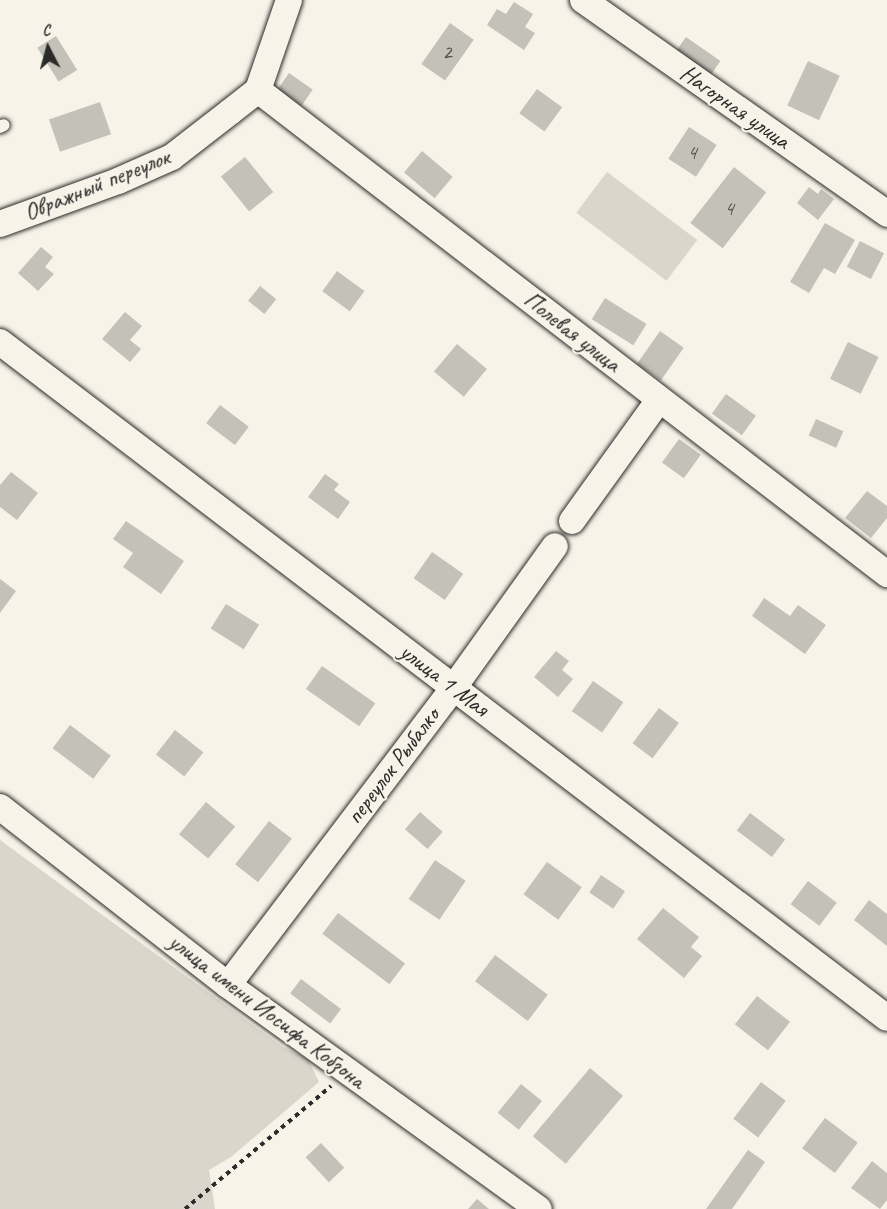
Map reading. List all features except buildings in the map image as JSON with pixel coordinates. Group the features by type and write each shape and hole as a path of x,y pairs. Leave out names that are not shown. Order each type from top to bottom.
{"street":[{"path":"258,90 289,0"},
{"name":"Нагорная улица","path":"583,0 887,214"},
{"name":"Овражный переулок","path":"0,224 118,181 172,157 258,90"},
{"name":"Полевая улица","path":"258,90 887,574"},
{"name":"улица 1 Мая","path":"0,342 887,1018"},
{"path":"572,521 659,400"},
{"name":"переулок Рыбалко","path":"228,985 454,687 555,546"},
{"name":"улица имени Иосифа Кобзона","path":"0,807 228,985 347,1072 487,1168 539,1209"}],"path":[{"path":"185,1209 347,1072"}],"shaded area":[{"path":"607,172 697,240 667,281 576,213"},
{"path":"0,840 283,1047 308,1059 319,1082 231,1157 209,1170 215,1209 0,1209"}]}
